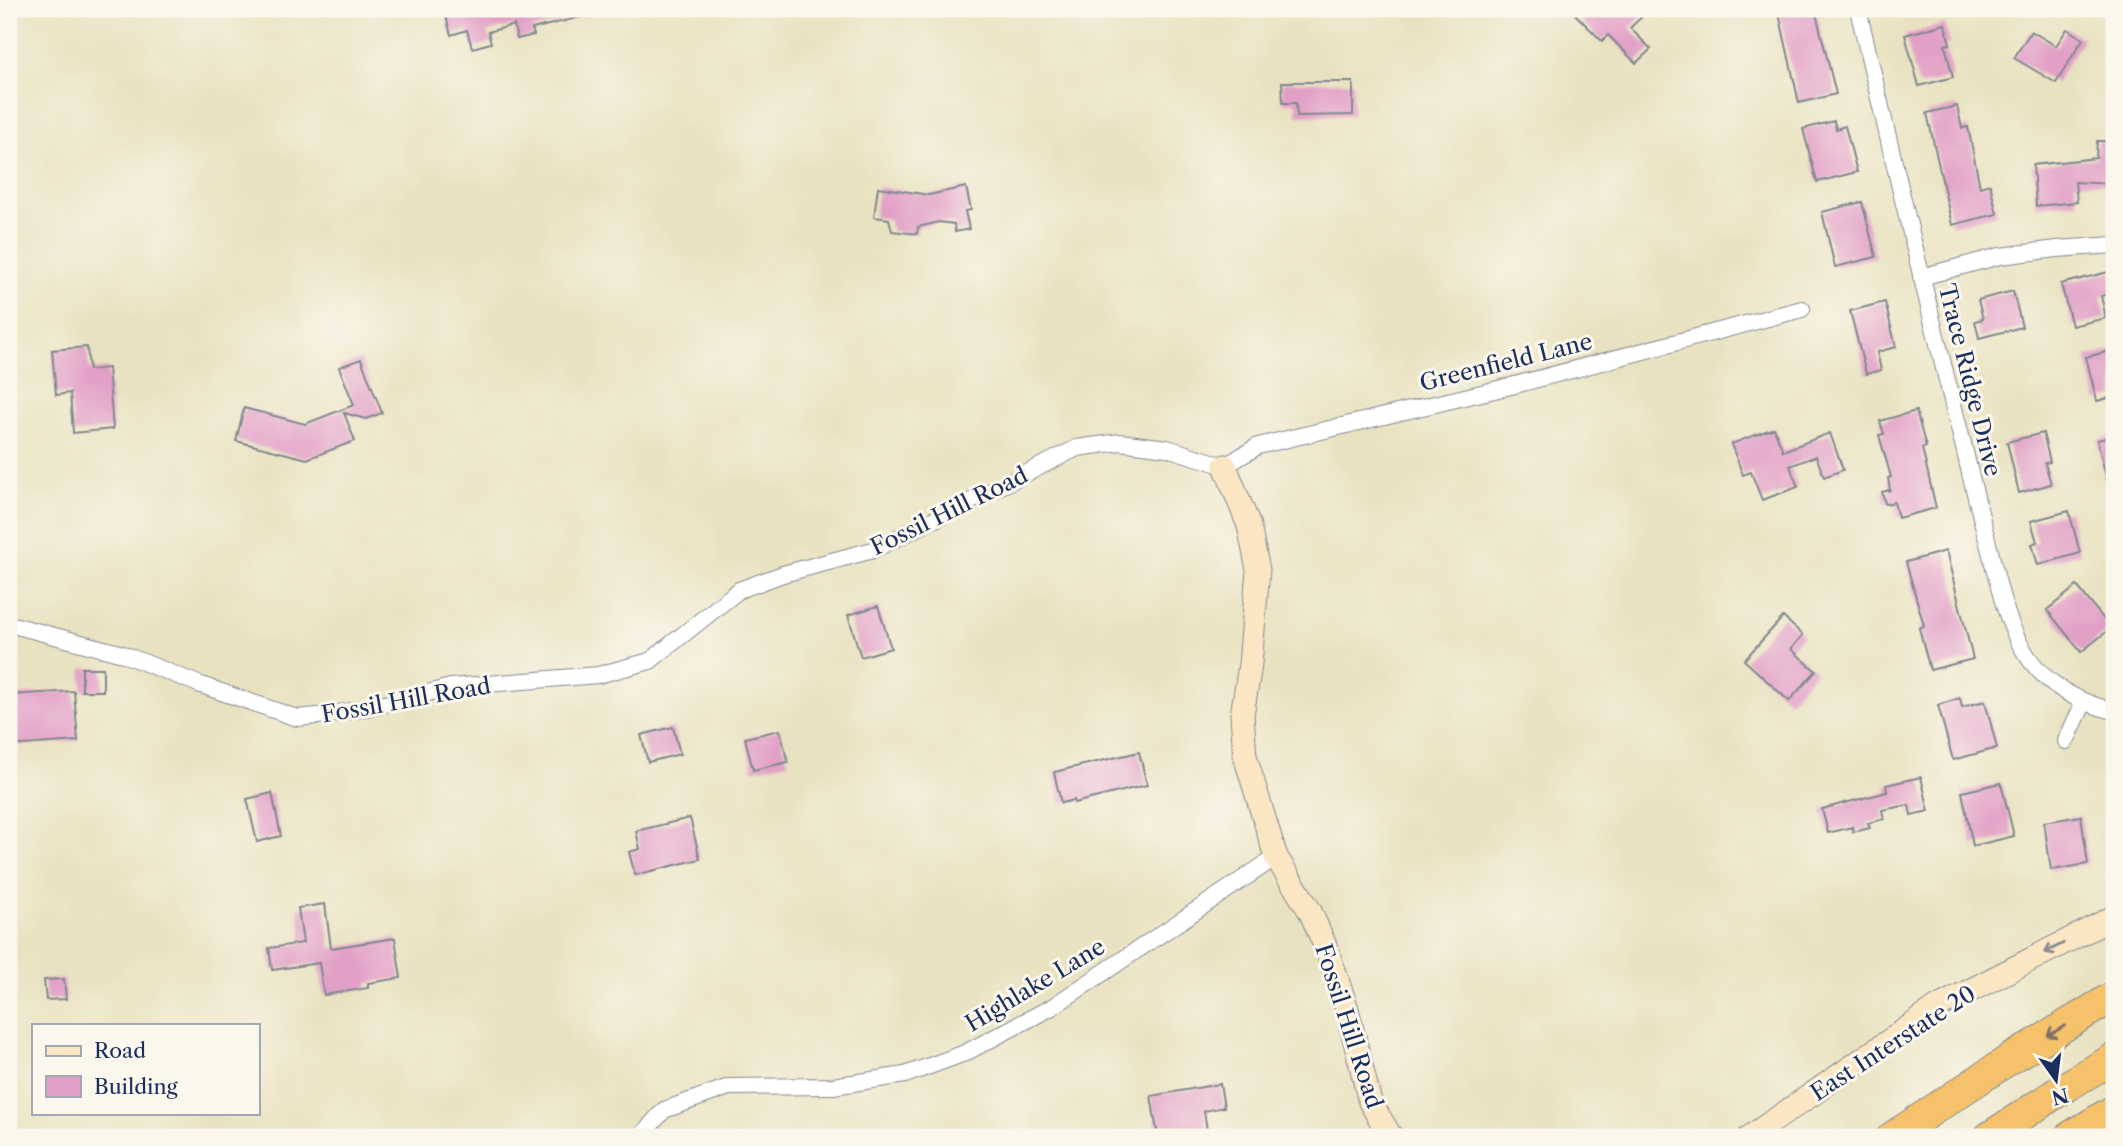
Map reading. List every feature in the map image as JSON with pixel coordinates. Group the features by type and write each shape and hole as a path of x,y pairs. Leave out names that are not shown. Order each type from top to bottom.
{"highway":[{"path":"1892,1137 2007,1060 2114,996"},
{"path":"1989,1137 2114,1058"},
{"path":"2069,1137 2114,1110"}],"street":[{"name":"Trace Ridge Drive","path":"1858,9 1921,277 2001,596 2022,647 2050,682 2070,696 2114,711"},
{"path":"1921,277 2000,256 2114,245"},
{"name":"Greenfield Lane","path":"1225,466 1258,446 1511,386 1802,309"},
{"name":"Fossil Hill Road","path":"9,624 123,654 201,685 298,718 327,715 373,707 451,687 598,675 650,662 739,590 783,574 873,551 1077,448 1120,442 1167,448 1225,466 1249,526 1258,570 1250,665 1242,715 1245,756 1276,857 1310,911 1327,950 1347,1009 1370,1102 1391,1137"},
{"path":"2066,741 2084,702"},
{"name":"Highlake Lane","path":"640,1137 664,1110 729,1087 833,1086 905,1075 965,1054 1052,1007 1276,857"},
{"name":"East Interstate 20","path":"1750,1137 1938,1007 2114,917"}],"building":[{"path":"444,9 592,9 593,14 532,29 534,35 517,39 514,25 488,32 491,43 472,48 467,30 451,35"},
{"path":"1570,9 1650,9 1630,28 1651,49 1636,63 1608,35 1602,41"},
{"path":"1778,9 1815,9 1836,94 1799,103"},
{"path":"1945,24 1950,44 1945,45 1953,77 1919,86 1905,35"},
{"path":"2067,29 2083,39 2056,83 2014,58 2031,31 2056,46"},
{"path":"1282,82 1353,82 1353,115 1297,116 1296,103 1283,103"},
{"path":"1957,106 1962,128 1968,127 1980,187 1990,184 1997,214 1952,225 1927,113"},
{"path":"1834,121 1836,129 1845,126 1857,172 1817,182 1803,129"},
{"path":"2097,141 2113,141 2114,184 2075,182 2077,202 2036,206 2033,165 2096,158"},
{"path":"878,187 929,195 966,187 971,210 965,211 969,229 955,232 954,224 939,222 918,227 917,234 892,231 889,219 874,217"},
{"path":"1862,202 1876,257 1835,267 1822,212"},
{"path":"2112,271 2114,293 2101,296 2106,318 2072,326 2061,284"},
{"path":"2013,291 2022,327 1979,338 1975,321 1983,319 1978,300"},
{"path":"1885,302 1896,347 1877,352 1881,370 1866,374 1850,311"},
{"path":"87,347 89,370 108,368 113,429 73,433 70,393 56,395 52,350"},
{"path":"2114,350 2114,397 2097,401 2086,357"},
{"path":"361,359 382,413 366,419 344,413 355,441 307,459 236,441 244,408 305,424 354,405 339,367"},
{"path":"1916,411 1926,447 1922,448 1936,508 1898,518 1894,502 1885,504 1882,492 1890,490 1888,478 1891,477 1879,435 1884,434 1880,421"},
{"path":"1774,428 1783,451 1830,433 1843,470 1824,477 1816,456 1790,466 1798,487 1762,500 1751,472 1743,475 1731,444"},
{"path":"2043,433 2050,462 2045,463 2051,484 2019,493 2007,442"},
{"path":"2114,436 2114,488 2109,489 2097,440"},
{"path":"2069,511 2080,553 2038,565 2032,544 2037,542 2031,521"},
{"path":"1946,551 1973,659 1930,670 1919,628 1924,626 1906,562"},
{"path":"2077,586 2111,628 2081,652 2047,610"},
{"path":"878,606 891,648 861,657 848,615"},
{"path":"1783,617 1803,635 1791,649 1816,671 1789,701 1744,660"},
{"path":"82,668 103,668 103,691 82,691"},
{"path":"74,691 78,741 9,746 9,695"},
{"path":"1960,698 1962,707 1985,701 1997,748 1953,760 1938,705"},
{"path":"673,727 680,754 648,762 641,735"},
{"path":"780,730 788,762 753,770 745,738"},
{"path":"1139,752 1147,785 1074,803 1074,800 1061,803 1054,772"},
{"path":"1921,777 1929,811 1911,815 1909,805 1882,810 1884,819 1868,823 1870,828 1853,832 1852,827 1828,833 1822,809 1887,792 1886,785"},
{"path":"2001,783 2014,836 1973,846 1962,792"},
{"path":"272,793 281,836 257,842 247,799"},
{"path":"2081,816 2088,864 2051,870 2044,822"},
{"path":"690,818 700,859 635,875 629,852 640,849 636,831"},
{"path":"325,904 331,948 395,938 401,978 368,983 368,988 324,995 319,963 272,970 269,948 303,943 298,908"},
{"path":"64,979 66,999 46,1000 44,980"},
{"path":"1220,1084 1224,1107 1204,1111 1208,1137 1158,1137 1151,1096"}]}
